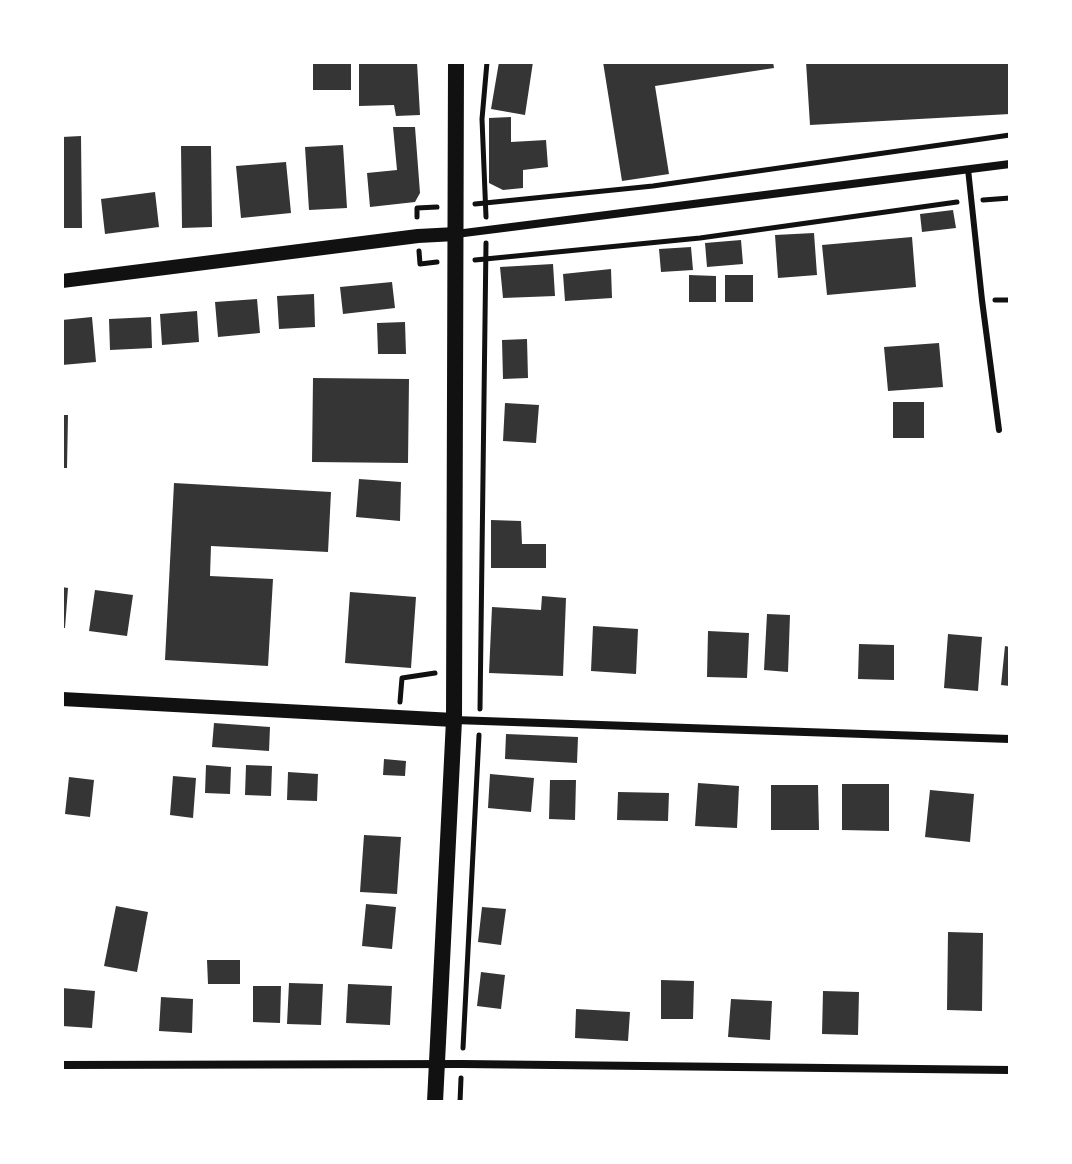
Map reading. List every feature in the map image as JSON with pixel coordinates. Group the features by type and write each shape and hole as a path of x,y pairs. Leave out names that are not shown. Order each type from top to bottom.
{"main road":[{"path":"435,1102 454,720 456,62"}],"street":[{"path":"62,281 1010,164"},
{"path":"62,699 454,720 1010,739"},
{"path":"62,1065 437,1063 1010,1070"}],"lane":[{"path":"968,169 999,430"}],"path":[{"path":"460,1102 480,721 486,259 482,119 487,62"},
{"path":"417,208 653,186 1010,135"},
{"path":"420,264 700,238 1010,198"},
{"path":"399,717 402,678 455,670"}],"building":[{"path":"313,62 351,62 351,90 313,90"},
{"path":"359,62 417,62 420,115 396,116 394,105 359,106"},
{"path":"499,62 533,62 525,115 491,109"},
{"path":"603,62 773,62 774,68 655,86 669,174 622,181"},
{"path":"806,62 1010,62 1010,114 810,125"},
{"path":"511,117 511,142 546,140 548,167 523,170 523,188 503,190 489,183 489,118"},
{"path":"393,127 415,127 420,193 415,202 370,207 367,173 397,170"},
{"path":"81,136 82,228 62,228 62,137"},
{"path":"343,145 347,208 309,210 305,147"},
{"path":"181,146 211,146 212,227 182,228"},
{"path":"286,162 291,213 241,218 236,166"},
{"path":"155,192 159,227 105,234 101,199"},
{"path":"953,210 956,228 922,232 920,214"},
{"path":"814,233 817,275 778,278 775,235"},
{"path":"912,237 916,287 827,295 822,245"},
{"path":"741,240 743,264 707,267 705,243"},
{"path":"691,247 693,270 661,272 659,249"},
{"path":"553,264 555,296 503,298 500,267"},
{"path":"611,269 612,298 565,301 563,274"},
{"path":"689,275 716,276 716,302 689,302"},
{"path":"725,275 753,275 753,302 725,302"},
{"path":"392,282 395,308 343,314 340,287"},
{"path":"314,294 315,327 279,329 277,296"},
{"path":"257,299 260,333 218,337 215,302"},
{"path":"197,311 199,342 162,345 160,314"},
{"path":"92,317 96,362 62,365 62,320"},
{"path":"151,317 152,348 110,350 109,319"},
{"path":"405,322 406,354 378,354 377,323"},
{"path":"527,339 528,378 503,379 502,340"},
{"path":"939,343 943,387 888,391 884,347"},
{"path":"313,378 409,379 408,463 312,462"},
{"path":"893,402 924,402 924,438 893,438"},
{"path":"505,403 539,405 536,443 503,441"},
{"path":"62,415 68,415 67,468 62,468"},
{"path":"359,479 401,482 400,521 356,517"},
{"path":"174,483 331,492 328,552 211,546 210,576 273,579 268,666 165,660"},
{"path":"491,520 521,521 522,544 546,544 546,568 491,568"},
{"path":"62,587 68,588 65,628 62,628"},
{"path":"95,590 133,595 127,636 89,631"},
{"path":"350,592 416,597 411,668 345,663"},
{"path":"542,596 566,598 563,676 489,673 492,607 541,610"},
{"path":"767,614 790,615 788,672 764,670"},
{"path":"593,626 638,629 636,674 591,671"},
{"path":"708,631 749,633 747,678 707,677"},
{"path":"948,634 982,637 978,691 944,688"},
{"path":"859,644 894,645 894,680 858,679"},
{"path":"1005,646 1010,647 1010,686 1001,685"},
{"path":"214,723 270,727 269,751 212,747"},
{"path":"506,734 578,737 577,763 505,759"},
{"path":"384,759 406,761 405,776 383,775"},
{"path":"206,765 231,767 230,794 205,793"},
{"path":"246,765 272,766 271,796 245,795"},
{"path":"288,772 318,774 317,801 287,800"},
{"path":"490,774 534,778 531,812 488,808"},
{"path":"173,776 196,778 193,818 170,815"},
{"path":"69,777 94,780 90,817 65,814"},
{"path":"550,780 576,780 575,820 549,819"},
{"path":"698,783 739,786 737,828 695,826"},
{"path":"842,784 889,784 889,831 842,830"},
{"path":"771,785 818,785 819,830 771,830"},
{"path":"930,790 974,794 970,842 925,837"},
{"path":"618,792 669,793 668,821 617,820"},
{"path":"364,835 401,837 397,894 360,892"},
{"path":"366,904 396,907 392,949 362,946"},
{"path":"116,906 148,912 137,972 104,966"},
{"path":"482,907 506,909 501,945 478,942"},
{"path":"948,932 983,933 982,1011 947,1010"},
{"path":"207,960 240,960 240,984 208,984"},
{"path":"481,972 505,975 501,1009 477,1006"},
{"path":"661,980 694,981 693,1019 661,1019"},
{"path":"289,983 323,984 321,1025 287,1024"},
{"path":"348,984 392,986 390,1025 346,1023"},
{"path":"253,986 281,986 280,1023 253,1022"},
{"path":"62,988 95,991 92,1028 62,1026"},
{"path":"823,991 859,992 858,1035 822,1034"},
{"path":"161,997 193,999 192,1033 159,1031"},
{"path":"731,999 772,1001 770,1040 728,1037"},
{"path":"576,1009 630,1012 628,1041 575,1038"}]}
